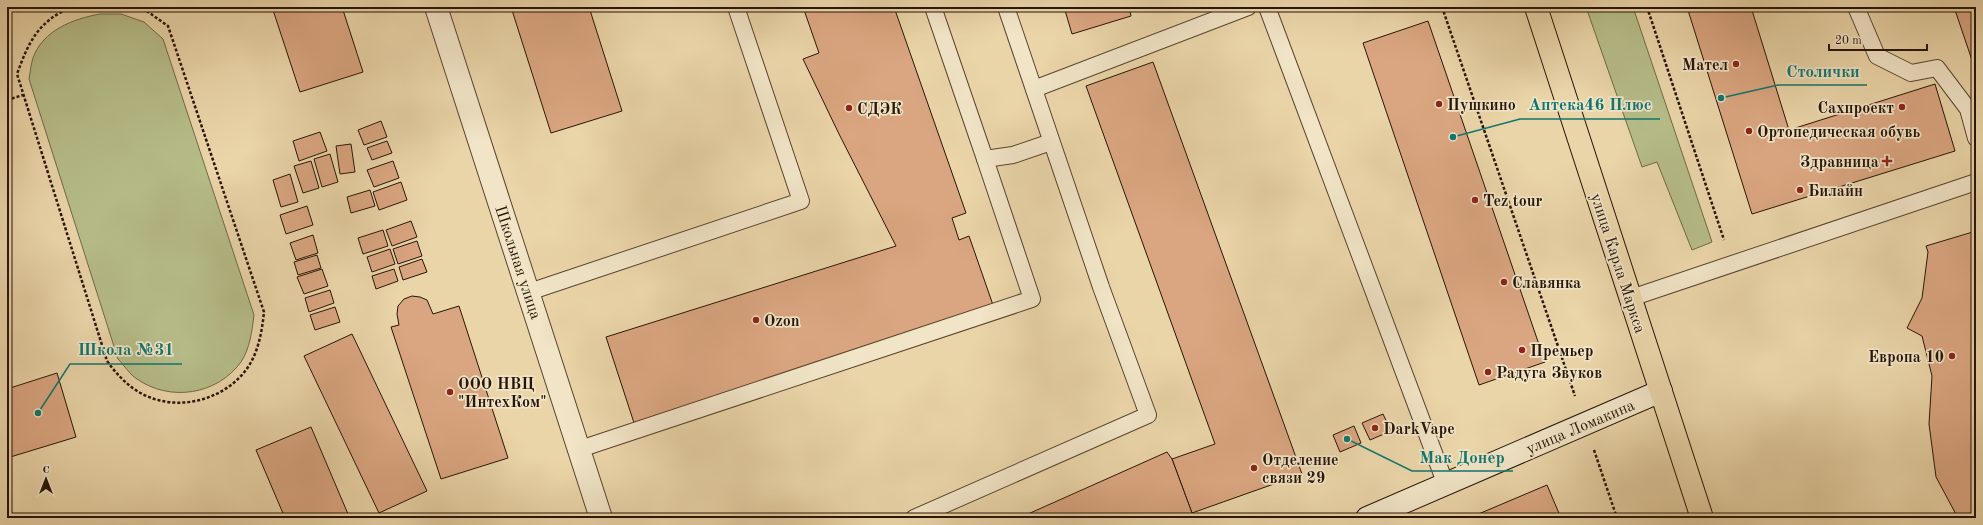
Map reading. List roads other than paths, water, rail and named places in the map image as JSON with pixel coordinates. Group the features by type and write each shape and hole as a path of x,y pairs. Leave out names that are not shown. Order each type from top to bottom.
{"main road":[{"name":"улица Карла Маркса","path":"1536,7 1702,518"}],"street":[{"name":"Школьная улица","path":"436,7 580,449 601,518"},
{"name":"улица Ломакина","path":"1367,518 1661,391"}],"lane":[{"path":"529,292 801,201 736,7"},
{"path":"580,449 1032,299 934,7"},
{"path":"914,518 1148,415 1006,7"},
{"path":"1034,89 1248,7"},
{"path":"1267,7 1446,485"},
{"path":"1856,7 1877,56 1911,73 1937,68 1972,107 1976,138"},
{"path":"985,159 1013,155 1052,142"},
{"path":"1630,298 1976,182"}],"place":[{"name":"Мател","path":"1736,64"},
{"name":"Столички","path":"1721,98"},
{"name":"Пушкино","path":"1439,104"},
{"name":"Сахпроект","path":"1902,107"},
{"name":"СДЭК","path":"849,108"},
{"name":"Ортопедическая обувь","path":"1749,131"},
{"name":"Аптека46 Плюс","path":"1453,137"},
{"name":"Здравница","path":"1887,161"},
{"name":"Билайн","path":"1800,190"},
{"name":"Tez tour","path":"1475,200"},
{"name":"Славянка","path":"1504,282"},
{"name":"Ozon","path":"756,320"},
{"name":"Премьер","path":"1522,350"},
{"name":"Европа 10","path":"1952,356"},
{"name":"Радуга Звуков","path":"1488,372"},
{"name":"ООО НВЦ \"ИнтехКом\"","path":"450,392"},
{"name":"Школа №31","path":"38,413"},
{"name":"DarkVape","path":"1375,428"},
{"name":"Мак Донер","path":"1347,439"},
{"name":"Отделение связи 29","path":"1254,468"}]}
